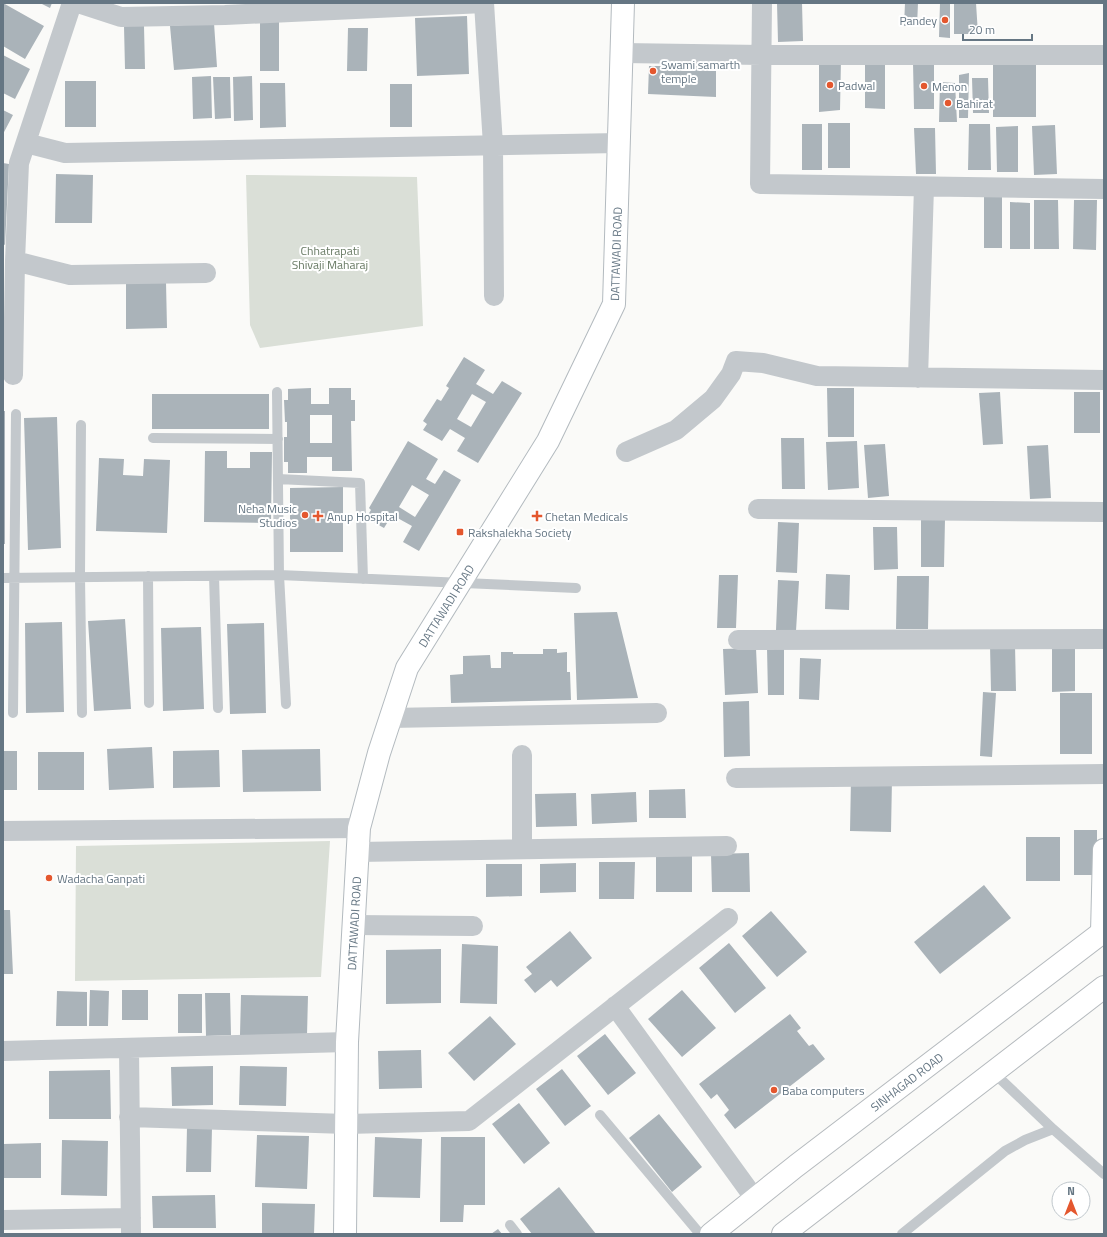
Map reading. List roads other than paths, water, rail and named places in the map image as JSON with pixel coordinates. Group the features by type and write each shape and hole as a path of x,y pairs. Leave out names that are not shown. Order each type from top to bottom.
{"street":[{"path":"13,375 15,261 19,163 72,3"},
{"path":"78,3 121,17 225,9 484,3 493,144 494,296"},
{"name":"DATTAWADI ROAD","path":"345,1234 347,1042 359,828 379,753 407,668 548,441 614,304 623,3"},
{"path":"762,3 760,184 1104,189"},
{"path":"622,52 762,55 1104,55"},
{"path":"26,143 65,153 493,144 619,143"},
{"path":"918,378 924,187"},
{"path":"15,261 70,275 206,273"},
{"path":"626,452 676,430 713,399 731,374 736,361 764,363 817,376 1104,380"},
{"path":"758,509 1104,512"},
{"path":"738,640 1104,639"},
{"path":"390,718 657,713"},
{"path":"522,755 522,849"},
{"path":"736,778 1104,774"},
{"path":"3,831 359,828"},
{"path":"358,852 727,846"},
{"path":"1103,932 1104,850"},
{"path":"129,1117 346,1124 470,1121 728,918"},
{"path":"353,925 473,926"},
{"name":"SINHAGAD ROAD","path":"711,1234 1103,932"},
{"path":"783,1234 1104,987"},
{"path":"615,1006 755,1199"},
{"path":"3,1051 347,1042"},
{"path":"3,1220 131,1226 129,1048"}],"lane":[{"path":"277,392 279,575 286,704"},
{"path":"13,713 16,414"},
{"path":"81,425 80,577 82,713"},
{"path":"153,438 278,439"},
{"path":"278,479 360,483 363,579"},
{"path":"3,578 279,575 576,588"},
{"path":"148,576 149,703"},
{"path":"214,576 218,708"},
{"path":"993,1072 1053,1129 1104,1174"},
{"path":"600,1115 700,1234"},
{"path":"902,1234 1005,1151 1025,1140 1053,1129"},
{"path":"510,1225 517,1234"}],"place":[{"name":"Pandey","path":"945,20"},
{"name":"Swami samarth temple","path":"653,71"},
{"name":"Padwal","path":"830,85"},
{"name":"Menon","path":"924,86"},
{"name":"Bahirat","path":"948,103"},
{"name":"Neha Music Studios","path":"305,515"},
{"name":"Anup Hospital","path":"318,516"},
{"name":"Chetan Medicals","path":"537,516"},
{"name":"Rakshalekha Society","path":"460,532"},
{"name":"Wadacha Ganpati","path":"49,878"},
{"name":"Baba computers","path":"774,1090"}],"park label":[{"name":"Chhatrapati Shivaji Maharaj","path":"330,257"}]}
